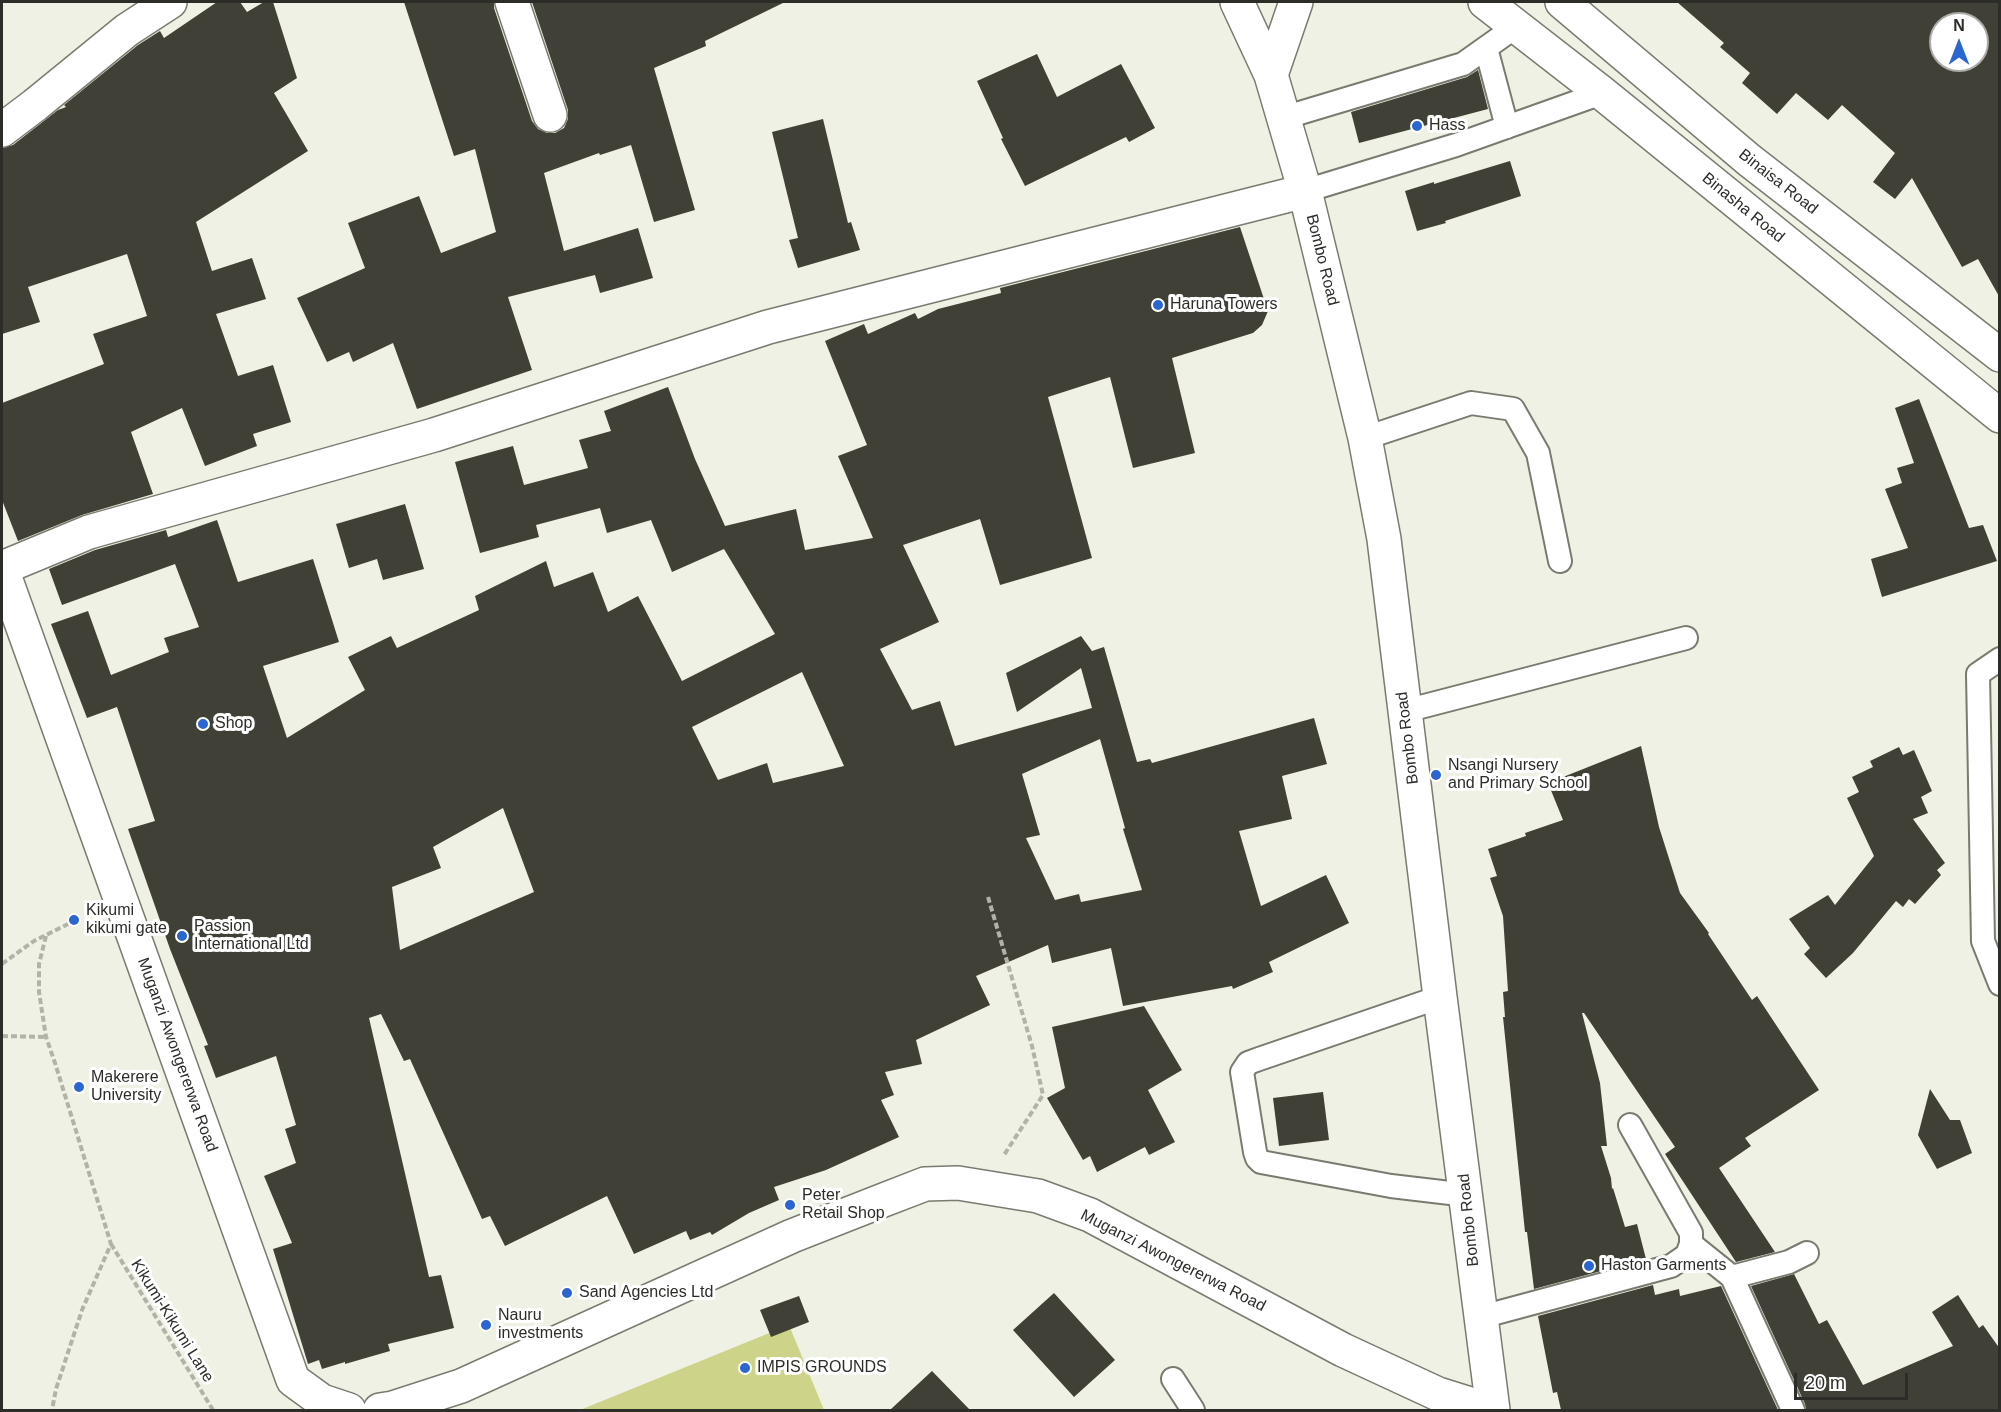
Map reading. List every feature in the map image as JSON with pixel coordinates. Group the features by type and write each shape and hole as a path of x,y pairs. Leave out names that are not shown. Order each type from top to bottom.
{"street":[{"path":"2,130 127,30 170,2"},
{"path":"512,2 550,115"},
{"name":"Bombo Road","path":"1238,2 1271,75 1305,191 1365,438 1384,539 1440,997 1467,1195 1491,1410"},
{"path":"1271,75 1296,2"},
{"name":"Binasha Road","path":"1485,2 1518,25 2000,416"},
{"name":"Binaisa Road","path":"1562,2 1749,160 2000,355"},
{"path":"2,568 89,532 434,435 768,327 1305,191"},
{"name":"Muganzi Awongererwa Road","path":"2,568 294,1380 322,1401 349,1410"},
{"name":"Muganzi Awongererwa Road","path":"380,1410 461,1386 792,1236 925,1184 958,1183 1038,1196 1090,1215 1343,1350 1438,1394 1491,1410"}],"lane":[{"path":"1283,118 1463,64 1518,25"},
{"path":"1486,48 1507,127"},
{"path":"1305,191 1456,145 1602,93"},
{"path":"1365,438 1471,403 1514,409 1538,453 1560,561"},
{"path":"1405,711 1686,638"},
{"path":"2000,659 1978,674 1983,941 2000,984"},
{"path":"1980,758 2000,744"},
{"path":"1440,997 1248,1063 1242,1072 1255,1152 1261,1162 1391,1186 1467,1195"},
{"path":"1481,1317 1671,1266 1687,1256 1691,1244 1686,1223 1630,1125"},
{"path":"1691,1244 1732,1277 1793,1410"},
{"path":"1732,1277 1789,1262 1807,1253"},
{"path":"1173,1379 1193,1410"}],"path":[{"path":"988,897 1032,1046 1043,1095 1004,1152 997,1188"},
{"path":"2,964 34,941 68,924"},
{"name":"Kikumi-Kikumi Lane","path":"46,936 39,964 39,992 46,1038 111,1244 213,1410"},
{"path":"2,1036 46,1038"},
{"path":"52,1410 59,1379 82,1310 111,1244"}],"green space":[{"name":"IMPIS GROUNDS","path":"789,1325 824,1410 580,1410"}],"building":[{"path":"217,2 240,2 247,12 264,2 273,2 297,78 274,93 308,151 196,222 212,271 252,258 266,299 216,314 238,376 273,365 291,422 253,434 257,446 205,466 182,408 131,432 153,494 82,515 18,541 2,500 2,403 104,364 93,334 147,316 127,254 28,287 40,322 2,334 2,148 13,145 58,110 66,107 64,105 138,45 160,31 164,38"},
{"path":"404,2 494,2 494,8 532,121 538,129 547,133 555,133 564,128 568,119 568,110 532,2 785,2 705,41 706,46 654,68 695,210 654,222 631,145 600,155 599,153 544,173 564,251 638,228 653,278 600,293 595,275 508,297 532,370 417,409 393,343 353,362 349,352 327,362 297,298 365,268 348,223 419,196 441,253 496,232 475,149 454,156"},
{"path":"1677,2 2000,2 2000,298 1978,259 1962,267 1912,178 1895,199 1873,182 1895,153 1842,105 1828,120 1796,93 1777,114 1742,83 1750,73 1720,47 1724,43"},
{"path":"1037,54 1057,97 1121,64 1155,128 1129,142 1126,137 1025,186 1001,139 1003,138 977,81"},
{"path":"1478,70 1488,109 1359,143 1351,112 1467,77"},
{"path":"823,119 848,223 851,222 860,250 798,268 789,240 798,238 772,132"},
{"path":"1510,161 1521,196 1417,231 1405,191"},
{"path":"1240,227 1268,311 1262,325 1253,333 1172,358 1195,453 1133,468 1110,377 1048,397 1092,558 1000,585 980,519 903,545 939,622 880,649 912,710 940,701 955,746 1092,708 1081,668 1017,712 1006,673 1081,636 1092,651 1104,647 1137,762 1150,759 1152,763 1314,718 1327,764 1282,776 1292,819 1239,831 1261,906 1326,875 1349,923 1269,962 1273,972 1233,989 1232,986 1123,1006 1111,948 1052,963 1048,945 976,976 990,1005 916,1040 922,1064 885,1072 894,1095 881,1100 899,1137 826,1170 774,1187 779,1200 749,1213 712,1235 710,1232 690,1240 686,1231 634,1254 607,1196 505,1246 490,1216 482,1219 410,1059 404,1061 381,1014 369,1018 429,1277 441,1275 454,1328 388,1344 390,1351 345,1364 345,1362 322,1369 319,1360 308,1364 273,1249 292,1243 264,1176 296,1163 285,1129 296,1125 276,1056 216,1078 204,1046 208,1045 170,949 128,829 155,821 117,707 87,718 51,624 88,611 111,675 169,652 164,638 199,627 175,564 62,605 49,569 95,550 166,530 168,537 217,520 238,582 313,559 339,642 263,666 287,738 365,690 348,657 391,636 397,648 479,610 475,596 546,561 554,587 593,572 608,612 638,596 682,681 775,634 724,549 672,572 651,520 607,533 600,508 536,525 539,537 480,553 455,462 513,446 524,485 588,468 579,440 611,431 604,411 668,387 695,459 725,526 796,509 805,550 873,538 838,456 867,445 825,341 864,324 868,334 915,313 918,319 938,309 1001,293 1000,288","holes":["802,672 844,766 773,783 767,763 718,780 692,727","1100,739 1125,828 1123,829 1142,890 1081,902 1079,894 1055,900 1026,838 1040,835 1022,774","503,808 534,892 400,950 392,887 441,868 433,847"]},
{"path":"1919,399 1969,528 1983,525 1997,561 1882,597 1871,559 1908,548 1885,489 1902,483 1897,468 1914,463 1895,408"},
{"path":"405,504 424,569 383,580 377,559 349,568 336,524"},
{"path":"1641,746 1659,827 1680,893 1752,1000 1757,996 1819,1090 1745,1138 1751,1146 1719,1168 1775,1252 1736,1262 1665,1154 1675,1147 1582,1013 1600,1083 1607,1146 1601,1146 1612,1189 1625,1227 1637,1224 1646,1259 1534,1289 1527,1232 1525,1232 1503,1017 1505,1017 1503,992 1508,991 1503,916 1490,878 1497,876 1488,849 1563,820 1548,783"},
{"path":"1899,747 1903,755 1914,750 1932,791 1921,797 1928,813 1913,819 1945,863 1937,870 1941,875 1915,904 1909,899 1903,907 1896,901 1853,953 1826,978 1804,954 1810,948 1789,919 1828,895 1835,905 1874,856 1847,798 1859,792 1852,777 1873,767 1870,761"},
{"path":"1144,1006 1182,1070 1148,1090 1175,1142 1149,1155 1145,1147 1097,1172 1090,1156 1083,1160 1047,1098 1065,1088 1052,1027"},
{"path":"1930,1089 1950,1120 1960,1120 1972,1153 1937,1169 1918,1135"},
{"path":"1323,1092 1329,1140 1279,1146 1273,1098"},
{"path":"1794,1274 1819,1324 1827,1320 1863,1385 1953,1346 1932,1312 1958,1295 1979,1328 1983,1325 2000,1349 2000,1410 1806,1410 1751,1286"},
{"path":"1653,1285 1655,1295 1679,1289 1680,1296 1721,1286 1778,1410 1561,1410 1557,1392 1553,1393 1538,1316"},
{"path":"1054,1293 1115,1360 1074,1397 1013,1330"},
{"path":"799,1296 809,1322 771,1337 760,1310"},
{"path":"932,1371 970,1410 890,1410"}],"place":[{"name":"Hass","path":"1417,126"},
{"name":"Haruna Towers","path":"1158,305"},
{"name":"Shop","path":"203,724"},
{"name":"Nsangi Nursery and Primary School","path":"1436,775"},
{"name":"Kikumi kikumi gate","path":"74,920"},
{"name":"Passion International Ltd","path":"182,936"},
{"name":"Makerere University","path":"79,1087"},
{"name":"Peter Retail Shop","path":"790,1205"},
{"name":"Haston Garments","path":"1589,1266"},
{"name":"Sand Agencies Ltd","path":"567,1293"},
{"name":"Nauru investments","path":"486,1325"},
{"name":"IMPIS GROUNDS","path":"745,1368"}]}
